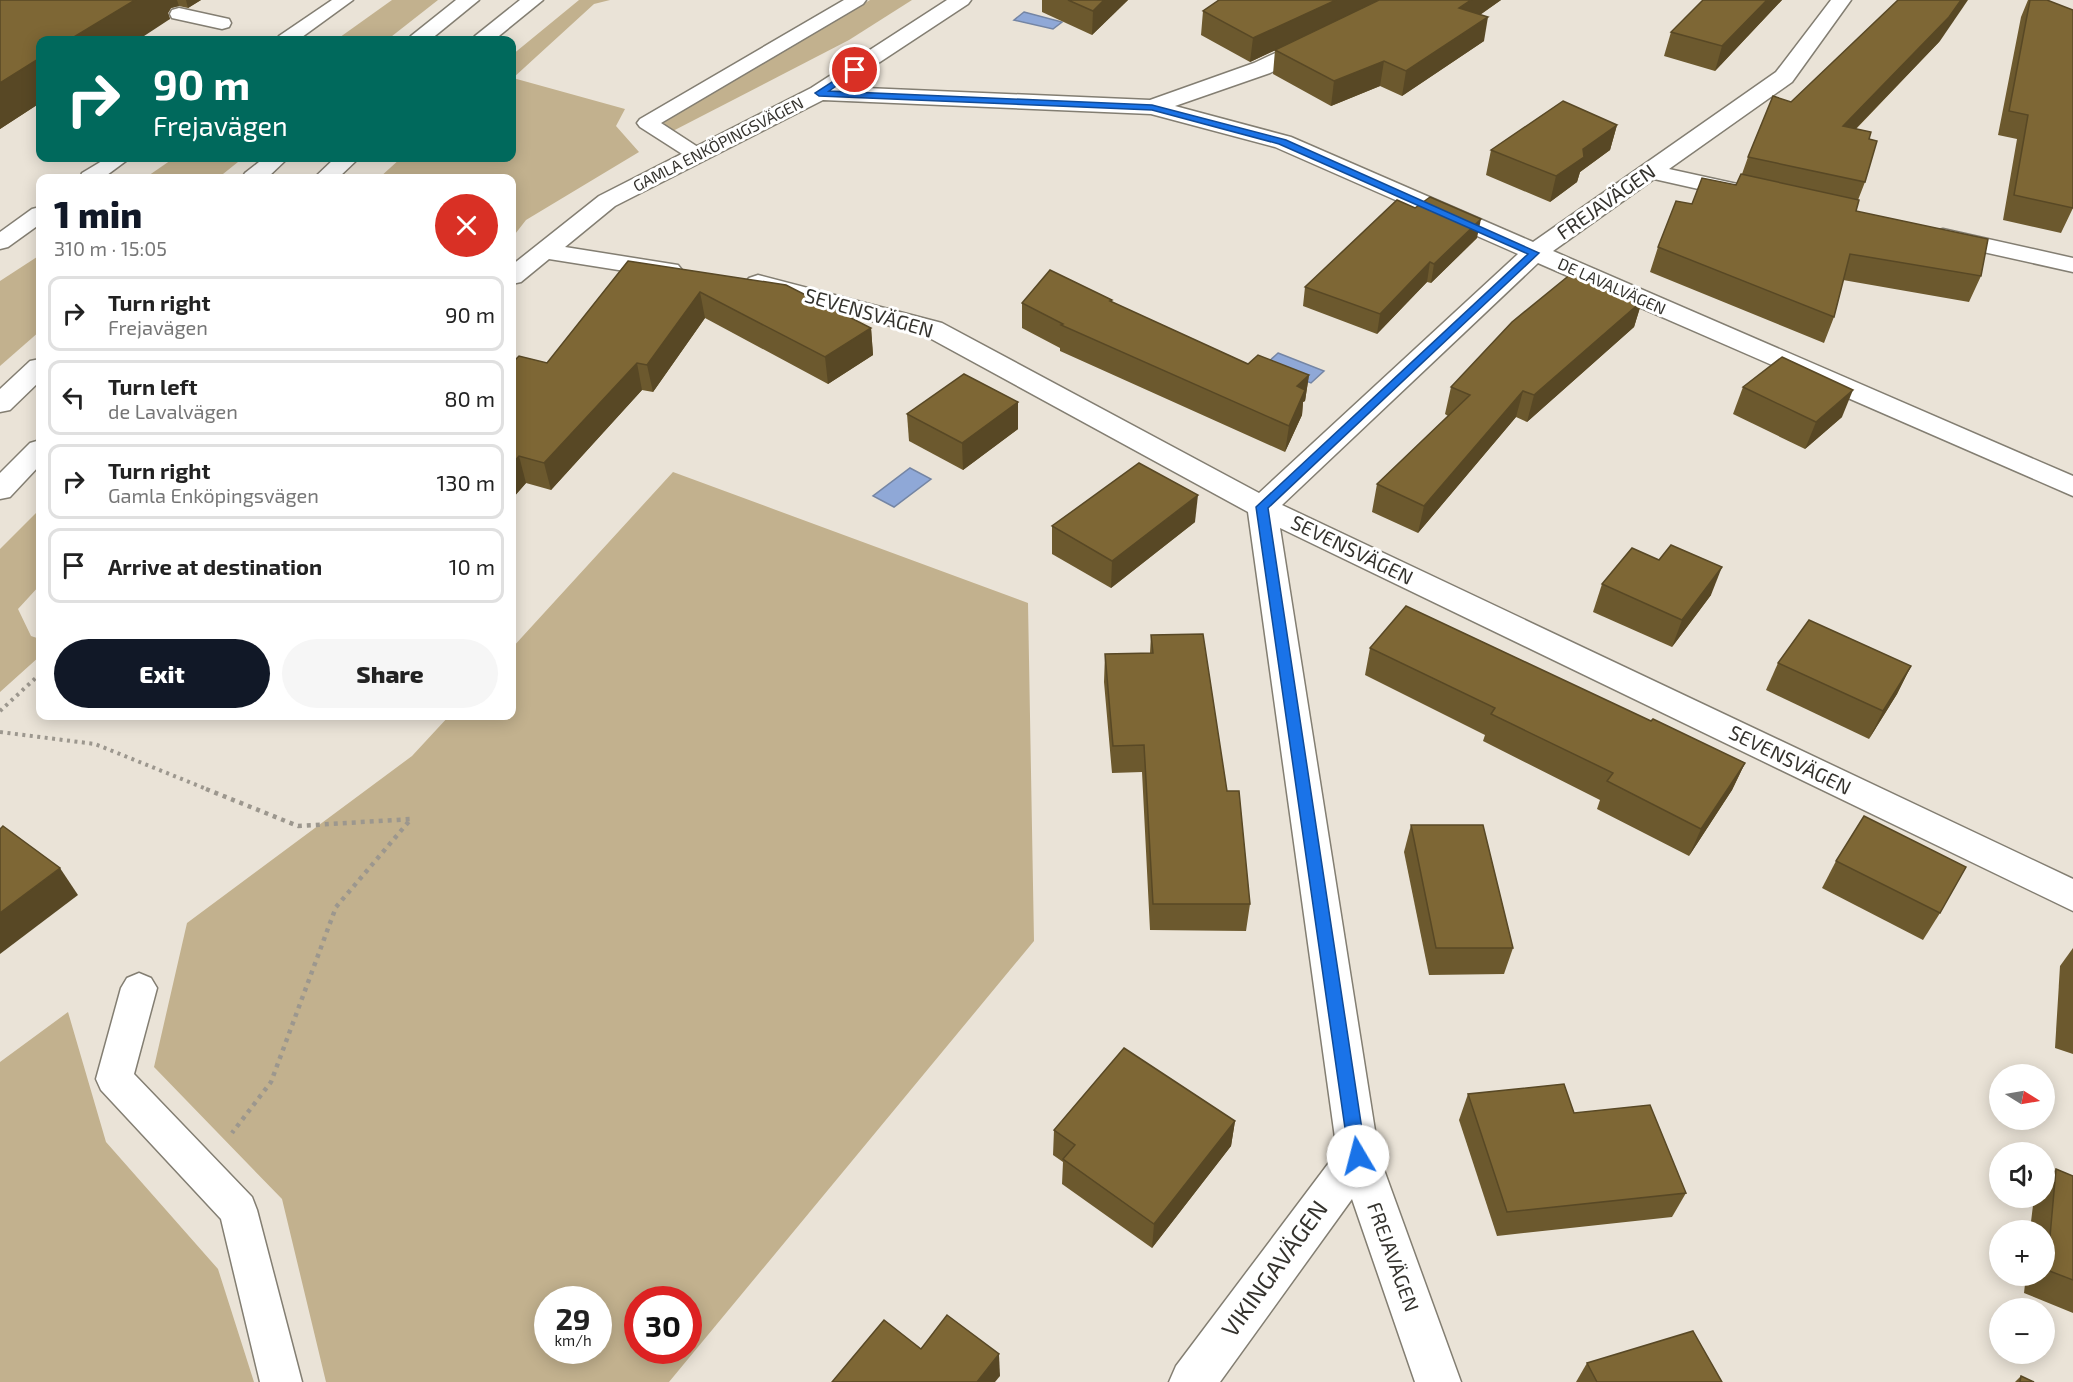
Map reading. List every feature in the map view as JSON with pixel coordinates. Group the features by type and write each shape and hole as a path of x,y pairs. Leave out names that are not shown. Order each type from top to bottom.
{"street":[{"path":"423,36 470,0"},
{"path":"487,36 533,0"},
{"name":"GAMLA ENKÖPINGSVÄGEN","path":"516,274 607,201 819,93 961,0"},
{"path":"1152,107 1262,68 1381,11 1394,0"},
{"name":"FREJAVÄGEN","path":"1438,1382 1358,1156 1262,507 1534,253 1784,77 1841,0"},
{"name":"DE LAVALVÄGEN","path":"819,93 1152,107 1283,142 2073,487"},
{"path":"258,174 272,162"},
{"path":"330,174 343,162"},
{"path":"1648,171 1763,196"},
{"path":"1924,232 2073,265"},
{"path":"543,251 693,273"},
{"name":"SEVENSVÄGEN","path":"739,280 774,286 933,329 1262,507 2073,896"},
{"path":"0,404 36,371"},
{"path":"0,490 36,453"},
{"name":"VIKINGAVÄGEN","path":"1192,1382 1358,1156"}],"lane":[{"path":"292,36 344,0"},
{"path":"696,155 647,123 857,0"},
{"path":"179,14 222,23"},
{"path":"96,174 114,162"},
{"path":"0,242 36,217"},
{"path":"140,988 114,1079 238,1210 282,1382"}],"path":[{"path":"0,711 36,678"},
{"path":"0,732 95,744 298,826 411,819 336,907 271,1082 202,1172"}],"shaded area":[{"path":"392,0 438,0 392,36 342,36"},
{"path":"579,0 610,0 594,4 516,75 516,52"},
{"path":"870,0 912,0 849,40 669,133 663,121 710,91"},
{"path":"516,79 625,109 616,126 639,152 526,220 516,233 516,174 383,174 397,162 516,162"},
{"path":"168,162 238,162 223,174 151,174"},
{"path":"36,258 36,334 0,366 0,281"},
{"path":"673,472 1028,603 1034,941 702,1342 702,1286 624,1286 624,1364 684,1364 669,1382 326,1382 282,1199 154,1067 187,923 412,756 445,720 516,720 516,644"},
{"path":"36,513 36,589 18,609 31,636 36,638 36,660 0,692 0,549"},
{"path":"68,1012 106,1142 218,1269 254,1382 0,1382 0,1062"}],"water":[{"path":"1024,12 1062,22 1053,29 1014,20"},
{"path":"1278,353 1324,371 1311,383 1265,365"},
{"path":"910,468 931,479 894,507 873,496"}],"building":[{"path":"0,0 135,0 76,36 36,36 36,60 0,83"},
{"path":"1068,0 1104,0 1093,11"},
{"path":"1219,0 1336,0 1253,38 1203,11"},
{"path":"1379,0 1471,0 1459,8 1488,17 1406,71 1384,61 1334,81 1275,50"},
{"path":"1703,0 1767,0 1722,46 1671,32"},
{"path":"1898,0 1961,0 1949,17 1843,126 1871,132 1869,139 1877,141 1865,182 1748,157 1773,96 1791,102"},
{"path":"2030,0 2047,0 2073,10 2073,208 2014,195 2028,115 2009,111"},
{"path":"1563,101 1617,125 1583,149 1584,157 1556,176 1491,150"},
{"path":"1741,174 1859,200 1856,211 1988,239 1981,276 1850,254 1834,317 1658,247 1676,201 1692,204 1702,178 1736,185"},
{"path":"1430,197 1481,219 1434,264 1430,262 1380,314 1305,287 1397,200 1415,208"},
{"path":"628,261 786,285 871,328 825,357 700,292 647,365 637,363 544,463 519,456 516,459 516,359 519,356 547,363"},
{"path":"1050,270 1112,300 1110,301 1248,364 1258,355 1309,375 1297,386 1305,390 1289,426 1061,325 1063,324 1022,303"},
{"path":"1572,273 1642,301 1534,395 1523,391 1424,506 1377,484 1470,395 1451,387 1512,322"},
{"path":"1782,357 1853,390 1816,422 1743,387"},
{"path":"964,374 1018,402 962,443 907,414"},
{"path":"1139,463 1198,495 1112,561 1052,526"},
{"path":"1671,545 1722,567 1682,620 1602,584 1632,548 1659,560"},
{"path":"1406,606 1745,763 1701,829 1607,781 1613,773 1491,714 1495,708 1370,648"},
{"path":"1809,620 1911,666 1883,711 1778,663"},
{"path":"1203,634 1227,791 1239,791 1250,904 1153,904 1144,745 1113,746 1105,654 1153,653 1151,635"},
{"path":"1864,816 1966,867 1940,913 1836,861"},
{"path":"1411,825 1483,825 1513,948 1436,948"},
{"path":"3,826 60,868 0,913 0,829"},
{"path":"1124,1048 1235,1121 1154,1224 1063,1159 1075,1145 1054,1130"},
{"path":"1564,1084 1574,1113 1650,1105 1686,1193 1507,1212 1468,1094"},
{"path":"2056,1169 2073,1176 2073,1280 2055,1273 2055,1220 2051,1220 2053,1208 2055,1208"},
{"path":"947,1315 999,1354 977,1382 832,1382 884,1320 921,1349"},
{"path":"1693,1331 1722,1382 1597,1382 1587,1363"},
{"path":"2021,1376 2034,1382 2020,1382"}],"route":[{"path":"855,70 819,93 1152,107 1283,142 1534,253 1262,507 1358,1156"}]}
